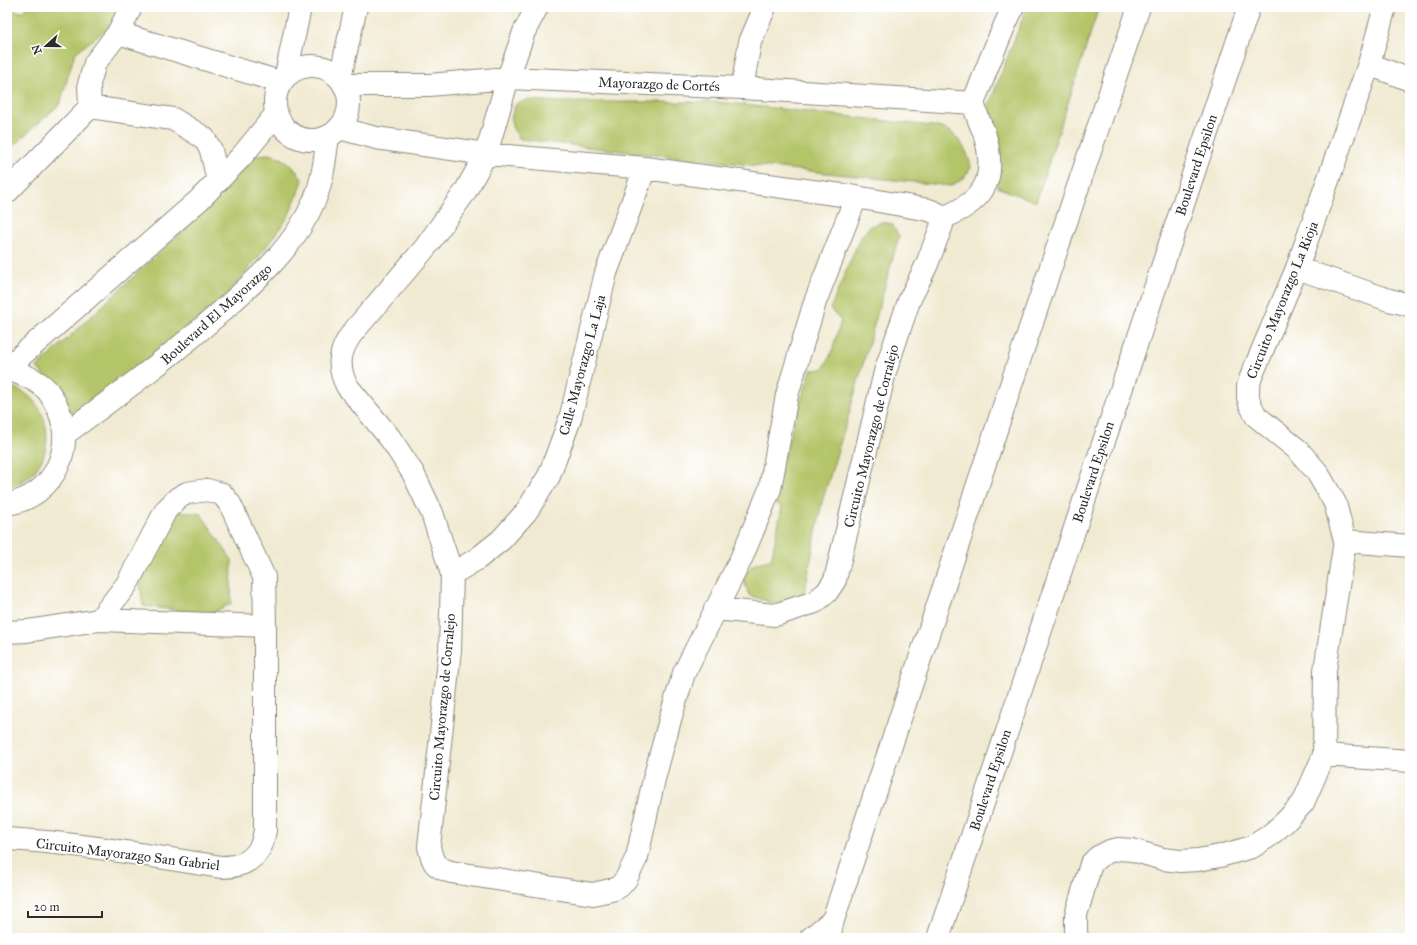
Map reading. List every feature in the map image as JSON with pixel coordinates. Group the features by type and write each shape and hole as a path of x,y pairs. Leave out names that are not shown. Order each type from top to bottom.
{"street":[{"path":"7,192 90,107 89,84 95,63 118,32 131,7"},
{"path":"283,78 295,69 304,66 314,65 324,67 333,72 348,92 349,108 347,115 333,132 316,140 303,139 291,134 282,126 276,114 274,97 276,89 283,78 300,7"},
{"path":"342,82 356,7"},
{"name":"Circuito Mayorazgo de Corralejo","path":"537,7 524,32 508,78 486,154 465,192 425,248 345,342 341,352 340,364 343,380 346,386 390,438 413,473 432,513 452,574 450,650 429,847 432,858 440,869 593,894 615,889 620,886 626,878 637,857 660,758 684,673 741,559 770,489 787,395 815,302 856,197"},
{"path":"742,88 750,42 765,7"},
{"path":"333,132 486,154 645,168 856,197 928,210 945,217 962,210 976,199 985,187 990,170 989,154 974,103 988,63 1013,7"},
{"path":"811,938 831,929 1023,349 1139,7"},
{"name":"Boulevard Epsilon","path":"938,938 1248,7"},
{"name":"Circuito Mayorazgo La Rioja","path":"1078,938 1076,921 1080,901 1091,864 1098,857 1118,849 1132,850 1163,859 1186,861 1220,856 1252,847 1269,836 1303,803 1324,755 1326,670 1345,541 1335,503 1317,472 1298,450 1256,416 1248,397 1248,387 1251,376 1297,268 1369,64 1385,7"},
{"path":"118,32 283,78"},
{"path":"1369,64 1410,80"},
{"name":"Mayorazgo de Cortés","path":"342,82 429,86 508,78 742,88 974,103"},
{"path":"90,107 173,118 204,138 211,150 218,181"},
{"path":"7,369 199,200 242,156 276,114"},
{"name":"Boulevard El Mayorazgo","path":"65,434 139,380 192,338 250,286 276,260 295,235 315,199 333,132"},
{"name":"Calle Mayorazgo La Laja","path":"452,574 477,559 501,540 526,512 549,476 570,420 606,274 645,168"},
{"name":"Circuito Mayorazgo de Corralejo","path":"715,609 775,615 815,602 827,592 835,580 885,372 909,301 927,264 945,217"},
{"path":"1297,268 1389,300 1410,305"},
{"path":"7,369 28,376 47,391 60,410 65,434 62,456 53,476 38,492 18,502 7,504"},
{"name":"Circuito Mayorazgo San Gabriel","path":"7,839 110,849 221,867 235,867 250,859 262,845 265,830 264,577 230,504 222,494 207,490 187,493 173,501 166,510 127,584 99,620"},
{"path":"1345,541 1410,546"},
{"path":"7,632 27,631 99,620 265,626"},
{"path":"1324,755 1410,761"}],"green space":[{"path":"26,7 125,7 115,23 75,53 60,104 7,151 7,10 23,12"},
{"path":"1027,7 1099,7 1036,202 997,187 1000,138 985,115"},
{"path":"528,100 559,102 719,102 932,126 947,130 960,141 966,151 971,167 964,178 951,186 655,155 520,139 512,126 511,119 516,104"},
{"path":"269,154 281,158 289,163 303,181 288,217 261,254 229,292 182,334 75,417 37,367 220,196 254,155"},
{"path":"882,222 892,224 899,236 847,421 822,502 804,595 775,604 749,595 743,578 754,564 771,560 782,507 772,501 785,452 811,370 823,369 831,354 841,321 830,309 860,238 870,226"},
{"path":"7,386 24,393 37,404 44,419 47,436 44,453 37,468 25,480 7,487"},
{"path":"177,511 201,514 232,560 231,604 209,614 143,606 139,576"}]}
